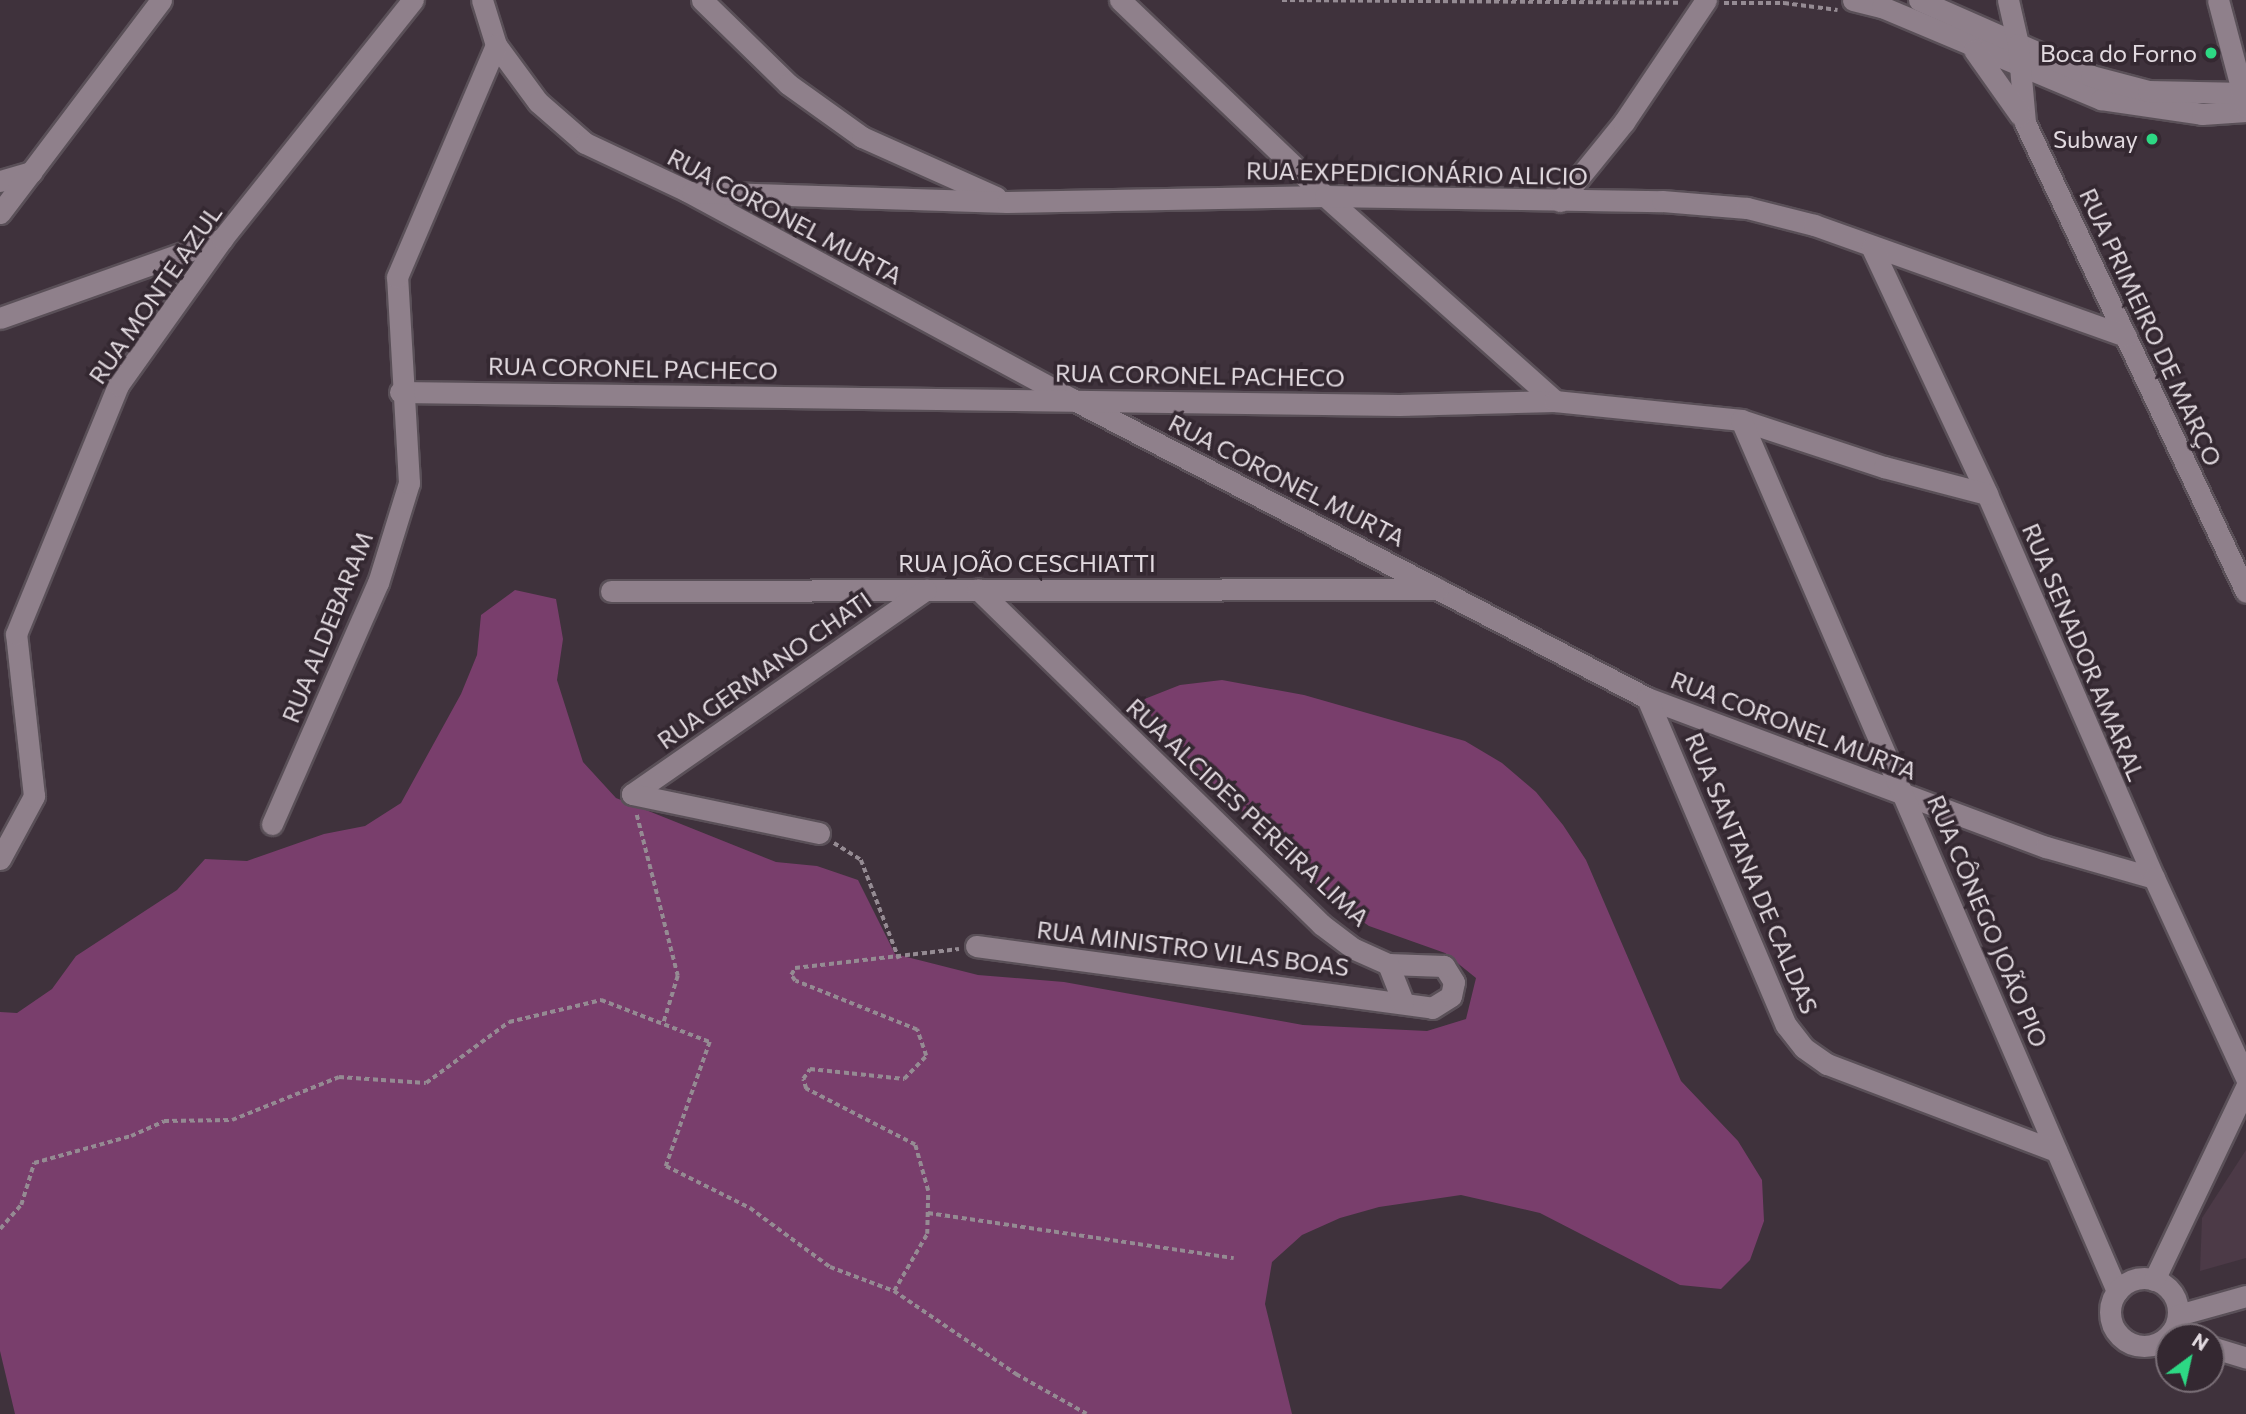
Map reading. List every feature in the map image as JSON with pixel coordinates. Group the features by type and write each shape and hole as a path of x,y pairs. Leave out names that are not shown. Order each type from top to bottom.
{"street":[{"path":"0,213 161,0"},
{"name":"RUA MONTE AZUL","path":"0,859 34,796 16,634 118,385 222,239 413,0"},
{"name":"RUA CORONEL MURTA","path":"482,0 496,45 538,102 585,143 687,191 1072,399 1443,589 1647,698 2046,847 2154,878"},
{"path":"1120,0 1325,196 1555,401"},
{"path":"1560,201 1624,122 1706,0"},
{"path":"1853,0 1882,7 2075,90 2126,104 2202,114 2245,101"},
{"path":"1919,0 2091,76 2148,91 2245,101"},
{"name":"RUA PRIMEIRO DE MARÇO","path":"2008,0 2018,44 2025,123"},
{"path":"2218,0 2245,101"},
{"path":"712,4 788,84 862,137 1007,202"},
{"name":"RUA ALDEBARAM","path":"272,824 378,583 409,483 400,392 397,277 416,224 496,45"},
{"name":"RUA PRIMEIRO DE MARÇO","path":"1971,45 2004,86 2025,123 2246,592"},
{"path":"0,181 32,172"},
{"name":"RUA EXPEDICIONÁRIO ALICIO","path":"687,191 1007,202 1325,196 1662,201 1747,208 1814,225 1872,248 2126,336"},
{"path":"0,318 222,239"},
{"name":"RUA SENADOR AMARAL","path":"1872,248 1987,494 2154,878 2246,1078"},
{"name":"RUA CORONEL PACHECO","path":"400,392 1399,405 1555,401 1741,419 1884,467 1987,494"},
{"name":"RUA CÔNEGO JOÃO PIO","path":"1741,419 1907,795 2117,1291"},
{"name":"RUA ALCIDES PEREIRA LIMA","path":"978,589 1321,924 1354,949 1388,964 1444,966 1454,982 1451,996 1432,1008 1403,1002"},
{"name":"RUA JOÃO CESCHIATTI","path":"611,591 1443,589"},
{"name":"RUA GERMANO CHATI","path":"632,794 926,590"},
{"name":"RUA SANTANA DE CALDAS","path":"1647,698 1786,1025 1804,1048 1827,1063 2056,1151"},
{"path":"632,794 820,833"},
{"name":"RUA MINISTRO VILAS BOAS","path":"976,946 1403,1002"},
{"path":"1388,964 1403,1002"},
{"path":"2154,1280 2246,1087"},
{"path":"2155,1343 2145,1347 2123,1339 2110,1313 2117,1291 2140,1278 2154,1280 2173,1294 2178,1315 2176,1323"},
{"path":"2178,1315 2246,1296"},
{"path":"2225,1351 2246,1358"}],"path":[{"path":"1282,0 1672,3"},
{"path":"632,794 678,976 663,1026"},
{"path":"820,833 861,860 899,959"},
{"path":"894,1291 927,1234 928,1191 915,1144 806,1089 803,1079 810,1069 904,1079 926,1056 917,1030 795,981 791,975 795,968 899,959 976,946"},
{"path":"0,1229 21,1205 34,1163 131,1136 164,1121 232,1119 339,1077 426,1083 509,1022 601,1000 710,1042 666,1166 750,1208 830,1267 894,1291 1016,1374 1087,1414"},
{"path":"928,1213 1234,1258"}],"shaded area":[{"path":"515,590 556,599 563,639 557,680 583,762 616,798 776,862 817,866 858,880 895,954 978,975 1064,982 1303,1025 1427,1031 1466,1019 1476,978 1445,953 1369,926 1334,902 1160,731 1142,700 1180,685 1222,680 1304,695 1465,741 1502,763 1536,792 1563,825 1586,860 1681,1081 1738,1141 1762,1180 1764,1221 1750,1260 1721,1289 1680,1285 1540,1213 1461,1195 1379,1207 1340,1218 1302,1235 1272,1262 1265,1304 1292,1414 15,1414 0,1351 0,1012 17,1013 52,989 76,956 177,890 205,859 247,861 324,834 365,826 401,803 461,694 477,655 481,615"},
{"path":"2246,1150 2246,1258 2200,1271 2202,1218"}],"place":[{"name":"Boca do Forno","path":"2211,53"},
{"name":"Subway","path":"2152,139"}]}
